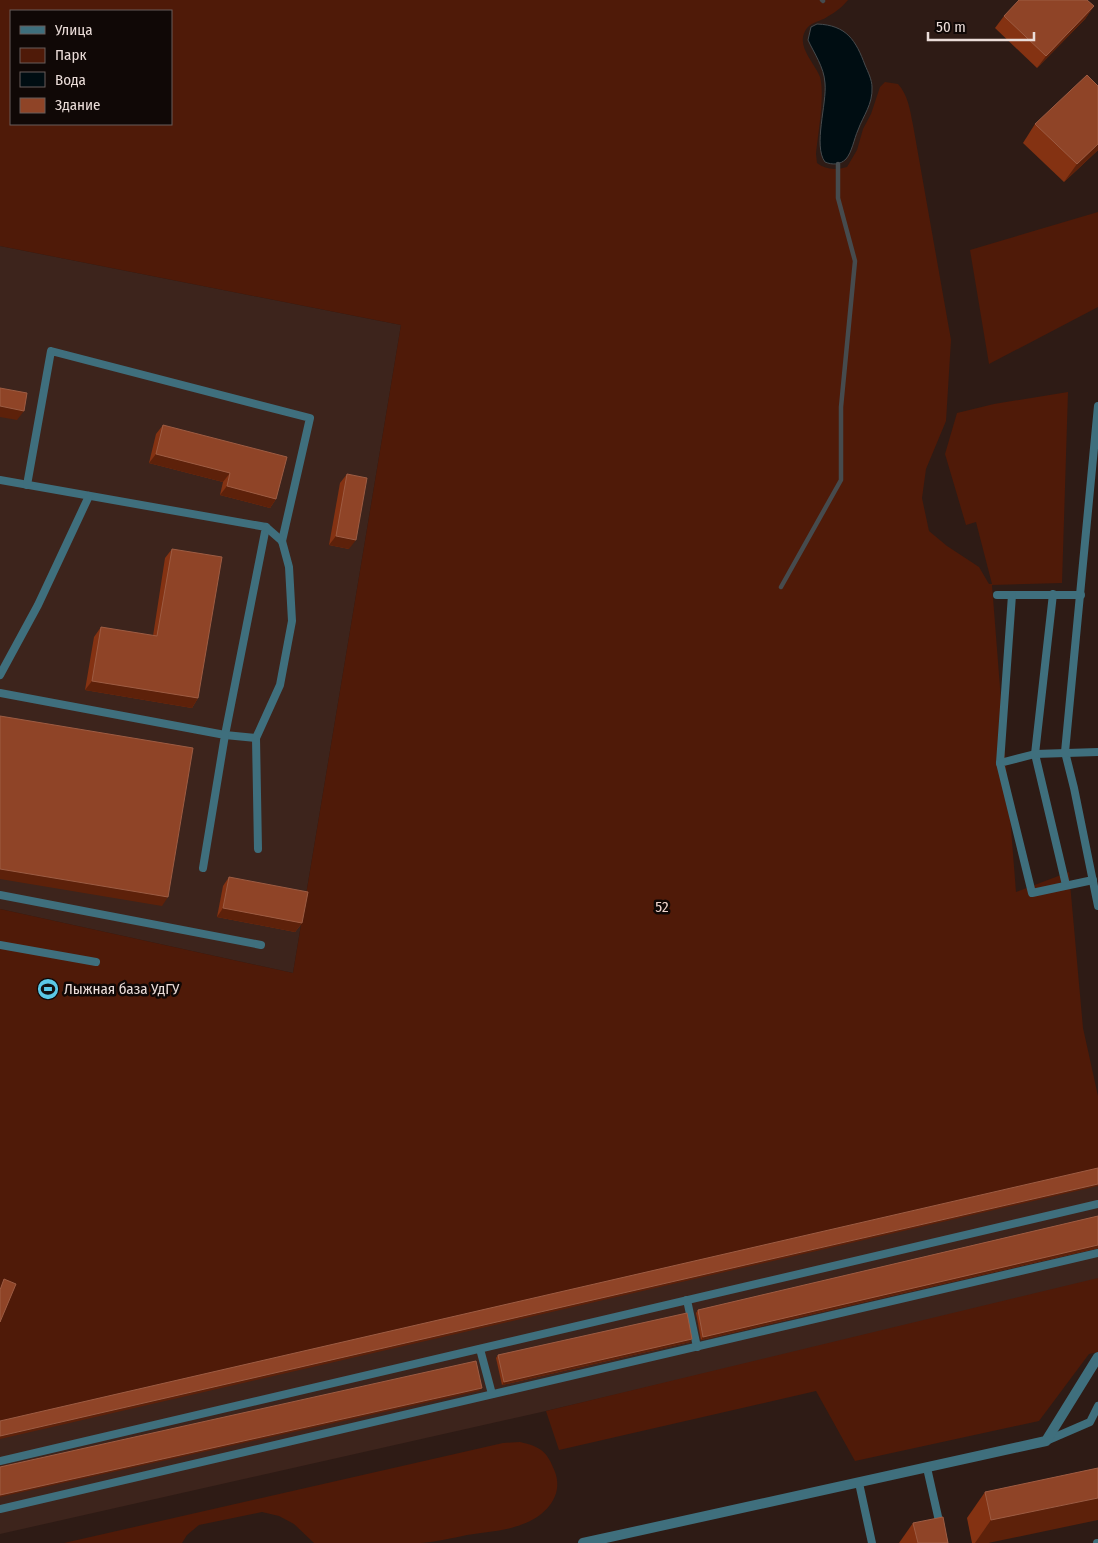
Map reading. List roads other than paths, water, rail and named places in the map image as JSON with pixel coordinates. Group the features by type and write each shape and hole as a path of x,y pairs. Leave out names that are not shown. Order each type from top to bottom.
{"street":[{"path":"583,1543 1046,1441 1098,1357"}],"lane":[{"path":"27,485 51,351 310,418 282,541 289,567 292,621 280,685 256,738 258,849"},
{"path":"1098,406 1065,752 1098,906"},
{"path":"0,480 266,526 282,541"},
{"path":"0,675 38,606 89,496"},
{"path":"203,868 225,735 266,526"},
{"path":"1053,594 1035,754 1066,885"},
{"path":"997,595 1081,594"},
{"path":"1012,595 1000,763 1032,893 1093,880"},
{"path":"0,693 225,735 256,738"},
{"path":"1000,763 1035,754 1098,752"},
{"path":"0,895 261,945"},
{"path":"0,945 96,962"},
{"path":"0,1461 1098,1204"},
{"path":"0,1509 1098,1253"},
{"path":"687,1300 697,1347"},
{"path":"480,1349 492,1394"},
{"path":"1046,1441 1094,1421 1098,1406"},
{"path":"927,1468 944,1543"},
{"path":"859,1483 872,1543"}],"water":[{"path":"817,24 836,27 849,36 858,49 872,84 869,104 850,153 844,161 836,164 825,162 820,146 825,83 821,66 808,40 811,27"}],"waterway":[{"path":"781,587 841,480 841,407 855,261 838,198 838,164"}],"place":[{"name":"Лыжная база УдГУ","path":"48,989"}],"park label":[{"name":"52","path":"662,907"}]}
